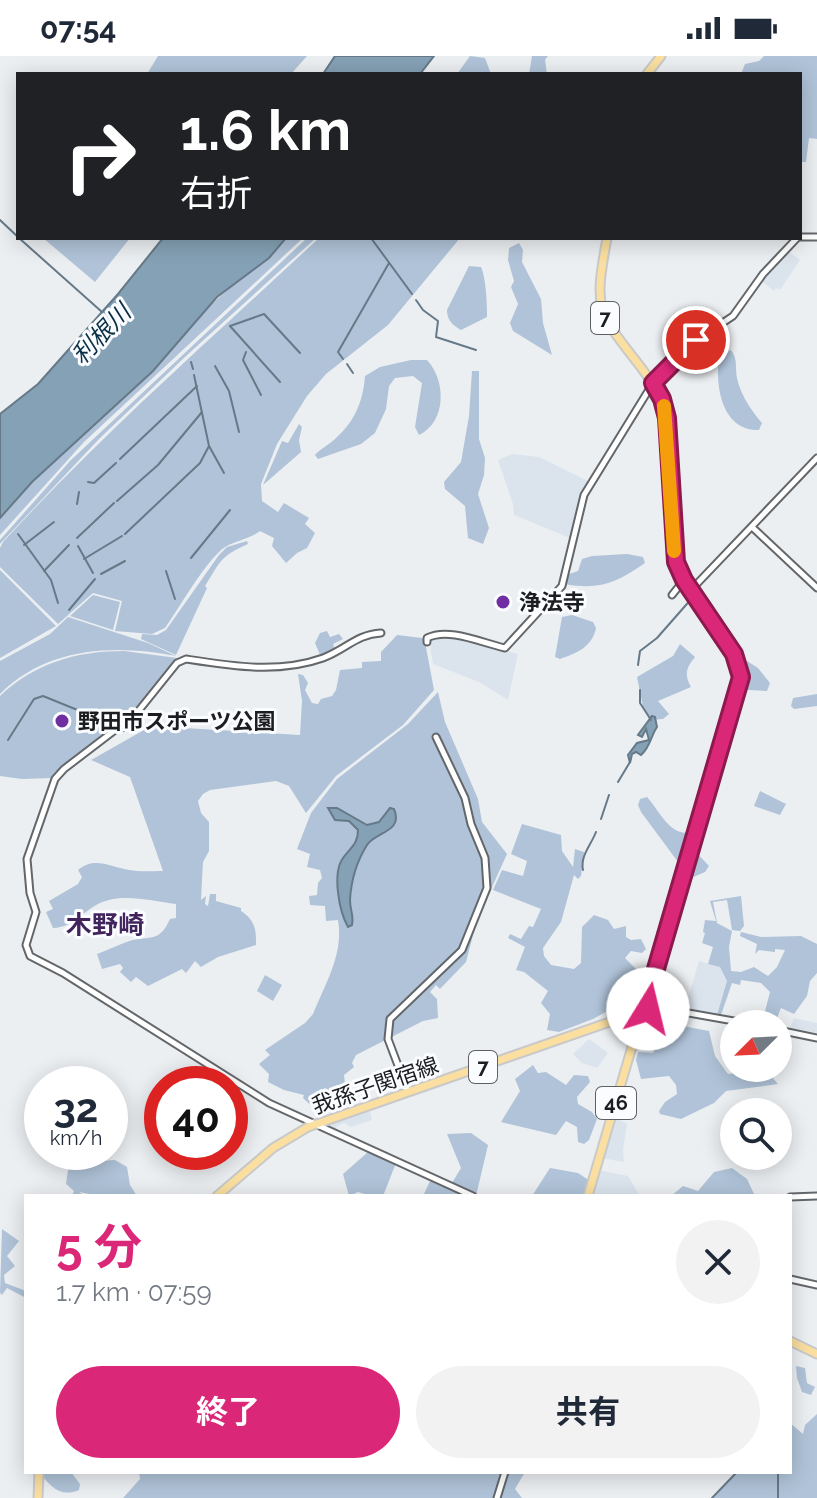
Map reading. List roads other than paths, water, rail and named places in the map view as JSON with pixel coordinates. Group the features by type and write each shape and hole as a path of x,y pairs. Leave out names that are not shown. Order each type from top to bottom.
{"main road":[{"path":"649,72 661,56"},
{"name":"7","path":"607,240 599,282 600,306 610,327 653,383 662,399 667,418 676,562 684,580 734,654 741,681 644,1010"},
{"name":"我孫子関宿線","path":"219,1194 273,1148 315,1124 644,1010"},
{"name":"46","path":"589,1194 644,1010"},
{"path":"792,1342 813,1352"},
{"path":"38,1498 39,1474"}],"street":[{"path":"427,642 431,635 454,635 505,648 551,601 562,586 584,495 653,383 687,347 733,316 763,274 796,240"},
{"path":"691,590 817,458"},
{"path":"752,527 817,588"},
{"path":"672,595 684,580"},
{"path":"381,633 356,638 325,657 274,668 247,668 181,659 136,714 58,775 27,859 30,893 36,912 26,945 30,956 67,975 269,1103 469,1194"},
{"path":"408,1092 388,1039 390,1019 462,950 488,880 485,858 471,824 467,803 436,737"},
{"path":"644,1010 660,1008 720,1019"},
{"path":"792,1033 817,1038"},
{"path":"792,1197 817,1196"},
{"path":"792,1279 817,1285"},
{"path":"497,1498 504,1474"}],"water":[{"path":"335,56 434,56 422,72 324,72"},
{"name":"利根川","path":"161,240 284,240 269,258 217,297 153,371 32,482 0,518 0,414 38,384"},
{"path":"652,716 657,727 649,745 641,755 636,752 632,754 630,763 628,755 637,743 649,740 646,729 642,737 638,735"},
{"path":"328,808 337,808 367,825 379,822 390,808 394,809 396,817 392,827 371,841 360,858 350,900 352,925 348,927 337,882 340,865 355,842 358,830 349,821 335,820"}],"waterway":[{"path":"0,220 16,235"},
{"name":"利根川","path":"21,240 102,312"},
{"path":"372,240 412,294"},
{"path":"343,359 338,352 389,263"},
{"path":"416,300 423,310 438,321 436,337 476,350"},
{"path":"230,326 264,314 300,353"},
{"path":"230,326 280,382"},
{"path":"246,352 243,360 261,395"},
{"path":"191,362 193,369"},
{"path":"347,364 353,373"},
{"path":"215,366 229,391 239,432"},
{"path":"194,375 209,446 224,473"},
{"path":"120,459 197,386"},
{"path":"117,501 158,465 202,412"},
{"path":"125,534 200,463 209,446"},
{"path":"88,482 94,483 116,463"},
{"path":"77,504 79,492"},
{"path":"77,538 114,503"},
{"path":"191,558 230,510"},
{"path":"24,545 54,522"},
{"path":"18,534 51,580 58,603"},
{"path":"84,559 122,536"},
{"path":"44,571 69,545"},
{"path":"78,546 93,573"},
{"path":"101,574 125,561"},
{"path":"166,571 175,599"},
{"path":"69,610 95,579"},
{"path":"638,665 640,651 657,638 693,597"},
{"path":"640,690 640,703 651,720"},
{"path":"8,740 34,699 43,696 117,726"},
{"path":"618,782 630,762"},
{"path":"601,819 609,795"},
{"path":"583,870 584,855 596,832"},
{"path":"712,1498 735,1474"},
{"path":"778,1474 778,1498"}],"place":[{"name":"浄法寺","path":"503,602"},
{"name":"野田市スポーツ公園","path":"62,721"}],"district":[{"name":"木野崎","path":"105,925"}]}
